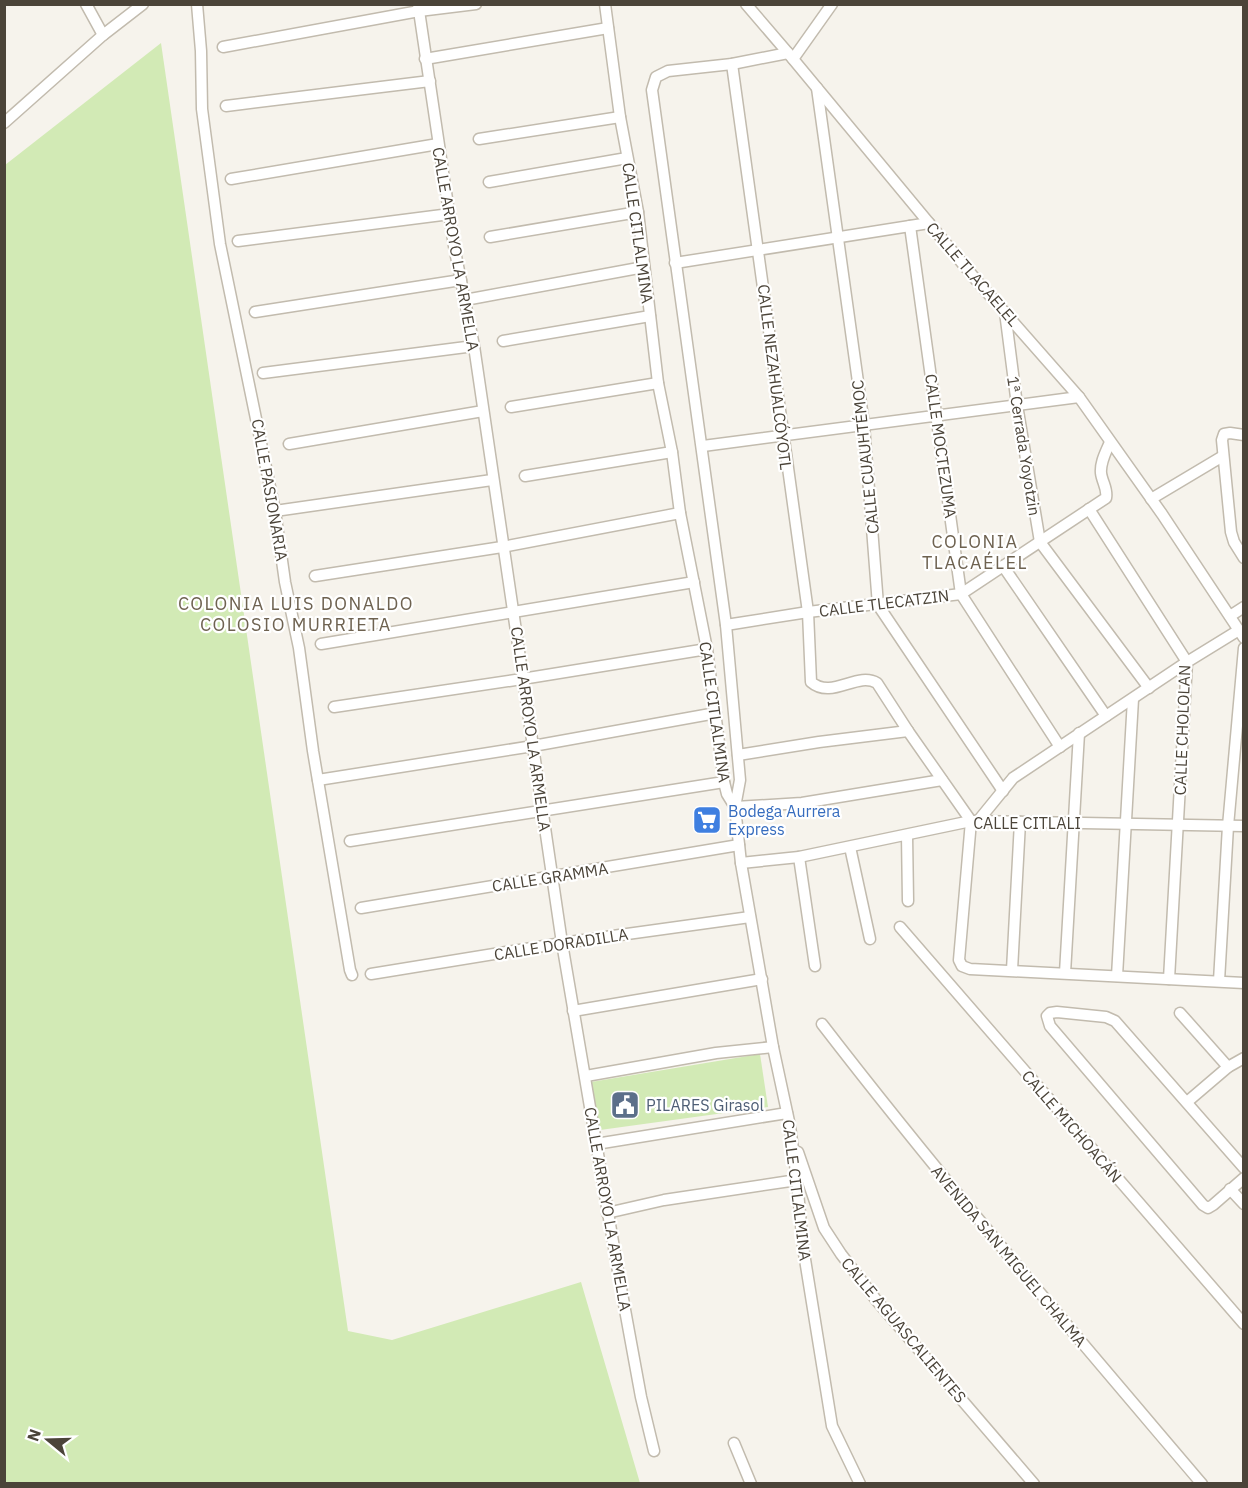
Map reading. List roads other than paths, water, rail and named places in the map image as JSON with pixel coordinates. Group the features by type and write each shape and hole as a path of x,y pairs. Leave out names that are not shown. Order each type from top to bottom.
{"street":[{"path":"86,4 103,35"},
{"path":"4,123 103,35 143,4"},
{"name":"CALLE PASIONARIA","path":"197,4 202,109 220,244 275,511 352,975"},
{"path":"223,47 418,8 476,4"},
{"name":"CALLE TLACAELEL","path":"746,4 929,223 1079,397 1151,499 1241,634"},
{"path":"832,4 791,56 668,71 656,77 652,90 726,625 740,780 735,807 802,803 942,780"},
{"name":"CALLE CITLALMINA","path":"608,5 608,28 620,117 638,212 658,383 672,452 680,513 707,649 724,782 727,794 735,807 750,917 773,1047 790,1126 798,1180 803,1247 832,1426 860,1484"},
{"name":"CALLE ARROYO LA ARMELLA","path":"418,8 460,280 474,346 492,480 573,1011 586,1076 607,1213 641,1397 654,1451"},
{"path":"425,58 608,28"},
{"name":"CALLE NEZAHUALCÓYOTL","path":"732,64 808,612 811,682 817,687 833,687 871,680 877,683 908,731"},
{"path":"226,106 430,81"},
{"name":"CALLE CUAUHTÉMOC","path":"817,88 864,425 878,604 1003,791"},
{"path":"478,139 620,117"},
{"path":"231,179 438,144"},
{"path":"489,182 627,158"},
{"path":"490,237 638,212"},
{"path":"238,241 450,214"},
{"path":"675,262 929,223"},
{"name":"CALLE MOCTEZUMA","path":"910,226 961,594 1060,747"},
{"path":"465,300 644,267"},
{"path":"255,312 460,280"},
{"name":"1ª Cerrada Yoyotzin","path":"1005,312 1017,405 1040,542 1149,688"},
{"path":"503,341 650,316"},
{"path":"263,373 474,346"},
{"path":"511,407 658,383"},
{"path":"703,446 1079,397"},
{"path":"289,444 483,411"},
{"path":"1244,435 1224,434 1223,456 1231,532 1244,558"},
{"name":"CALLE TLECATZIN","path":"726,625 808,612 961,594 1106,498 1101,472 1110,442"},
{"path":"525,476 672,452"},
{"path":"1151,499 1223,456"},
{"path":"275,511 492,480"},
{"name":"CALLE CHOLOLAN","path":"1089,509 1187,662 1169,979"},
{"path":"315,576 502,547 680,513"},
{"path":"1003,566 1106,716"},
{"path":"321,644 694,582"},
{"path":"1230,616 1244,607"},
{"path":"1241,634 1187,662 1013,778 975,821 959,960 962,966 970,969 1244,983"},
{"path":"1220,981 1228,826 1244,648"},
{"path":"334,707 707,649"},
{"path":"1117,976 1133,699"},
{"path":"318,780 533,746 716,712"},
{"path":"738,755 908,731 942,780 975,821"},
{"path":"1065,973 1079,733"},
{"path":"350,841 724,782"},
{"name":"CALLE CITLALI","path":"741,863 799,857 975,821 1244,826"},
{"path":"1012,970 1020,822"},
{"path":"907,835 908,901"},
{"name":"CALLE GRAMMA","path":"361,908 739,845"},
{"path":"850,847 870,939"},
{"path":"799,857 815,966"},
{"name":"CALLE DORADILLA","path":"371,974 562,943 750,917"},
{"name":"CALLE MICHOACÁN","path":"900,927 1244,1324"},
{"path":"573,1011 762,979"},
{"path":"1244,1168 1115,1021 1106,1017 1057,1012 1047,1016 1050,1026 1203,1205 1208,1208 1244,1178"},
{"path":"1180,1013 1228,1067"},
{"name":"AVENIDA SAN MIGUEL CHALMA","path":"822,1024 888,1109 1027,1278 1202,1484"},
{"path":"586,1076 716,1053 773,1047"},
{"path":"1187,1102 1228,1067 1244,1058"},
{"path":"596,1144 787,1113"},
{"name":"CALLE AGUASCALIENTES","path":"790,1126 825,1228 841,1254 877,1301 1034,1484"},
{"path":"607,1213 664,1200 798,1180"},
{"path":"1230,1189 1244,1204"},
{"path":"734,1443 751,1484"}],"place":[{"name":"Bodega Aurrera Express","path":"707,820"},
{"name":"PILARES Girasol","path":"625,1105"}],"district":[{"name":"COLONIA TLACAÉLEL","path":"975,552"},
{"name":"COLONIA LUIS DONALDO COLOSIO MURRIETA","path":"296,614"}]}
